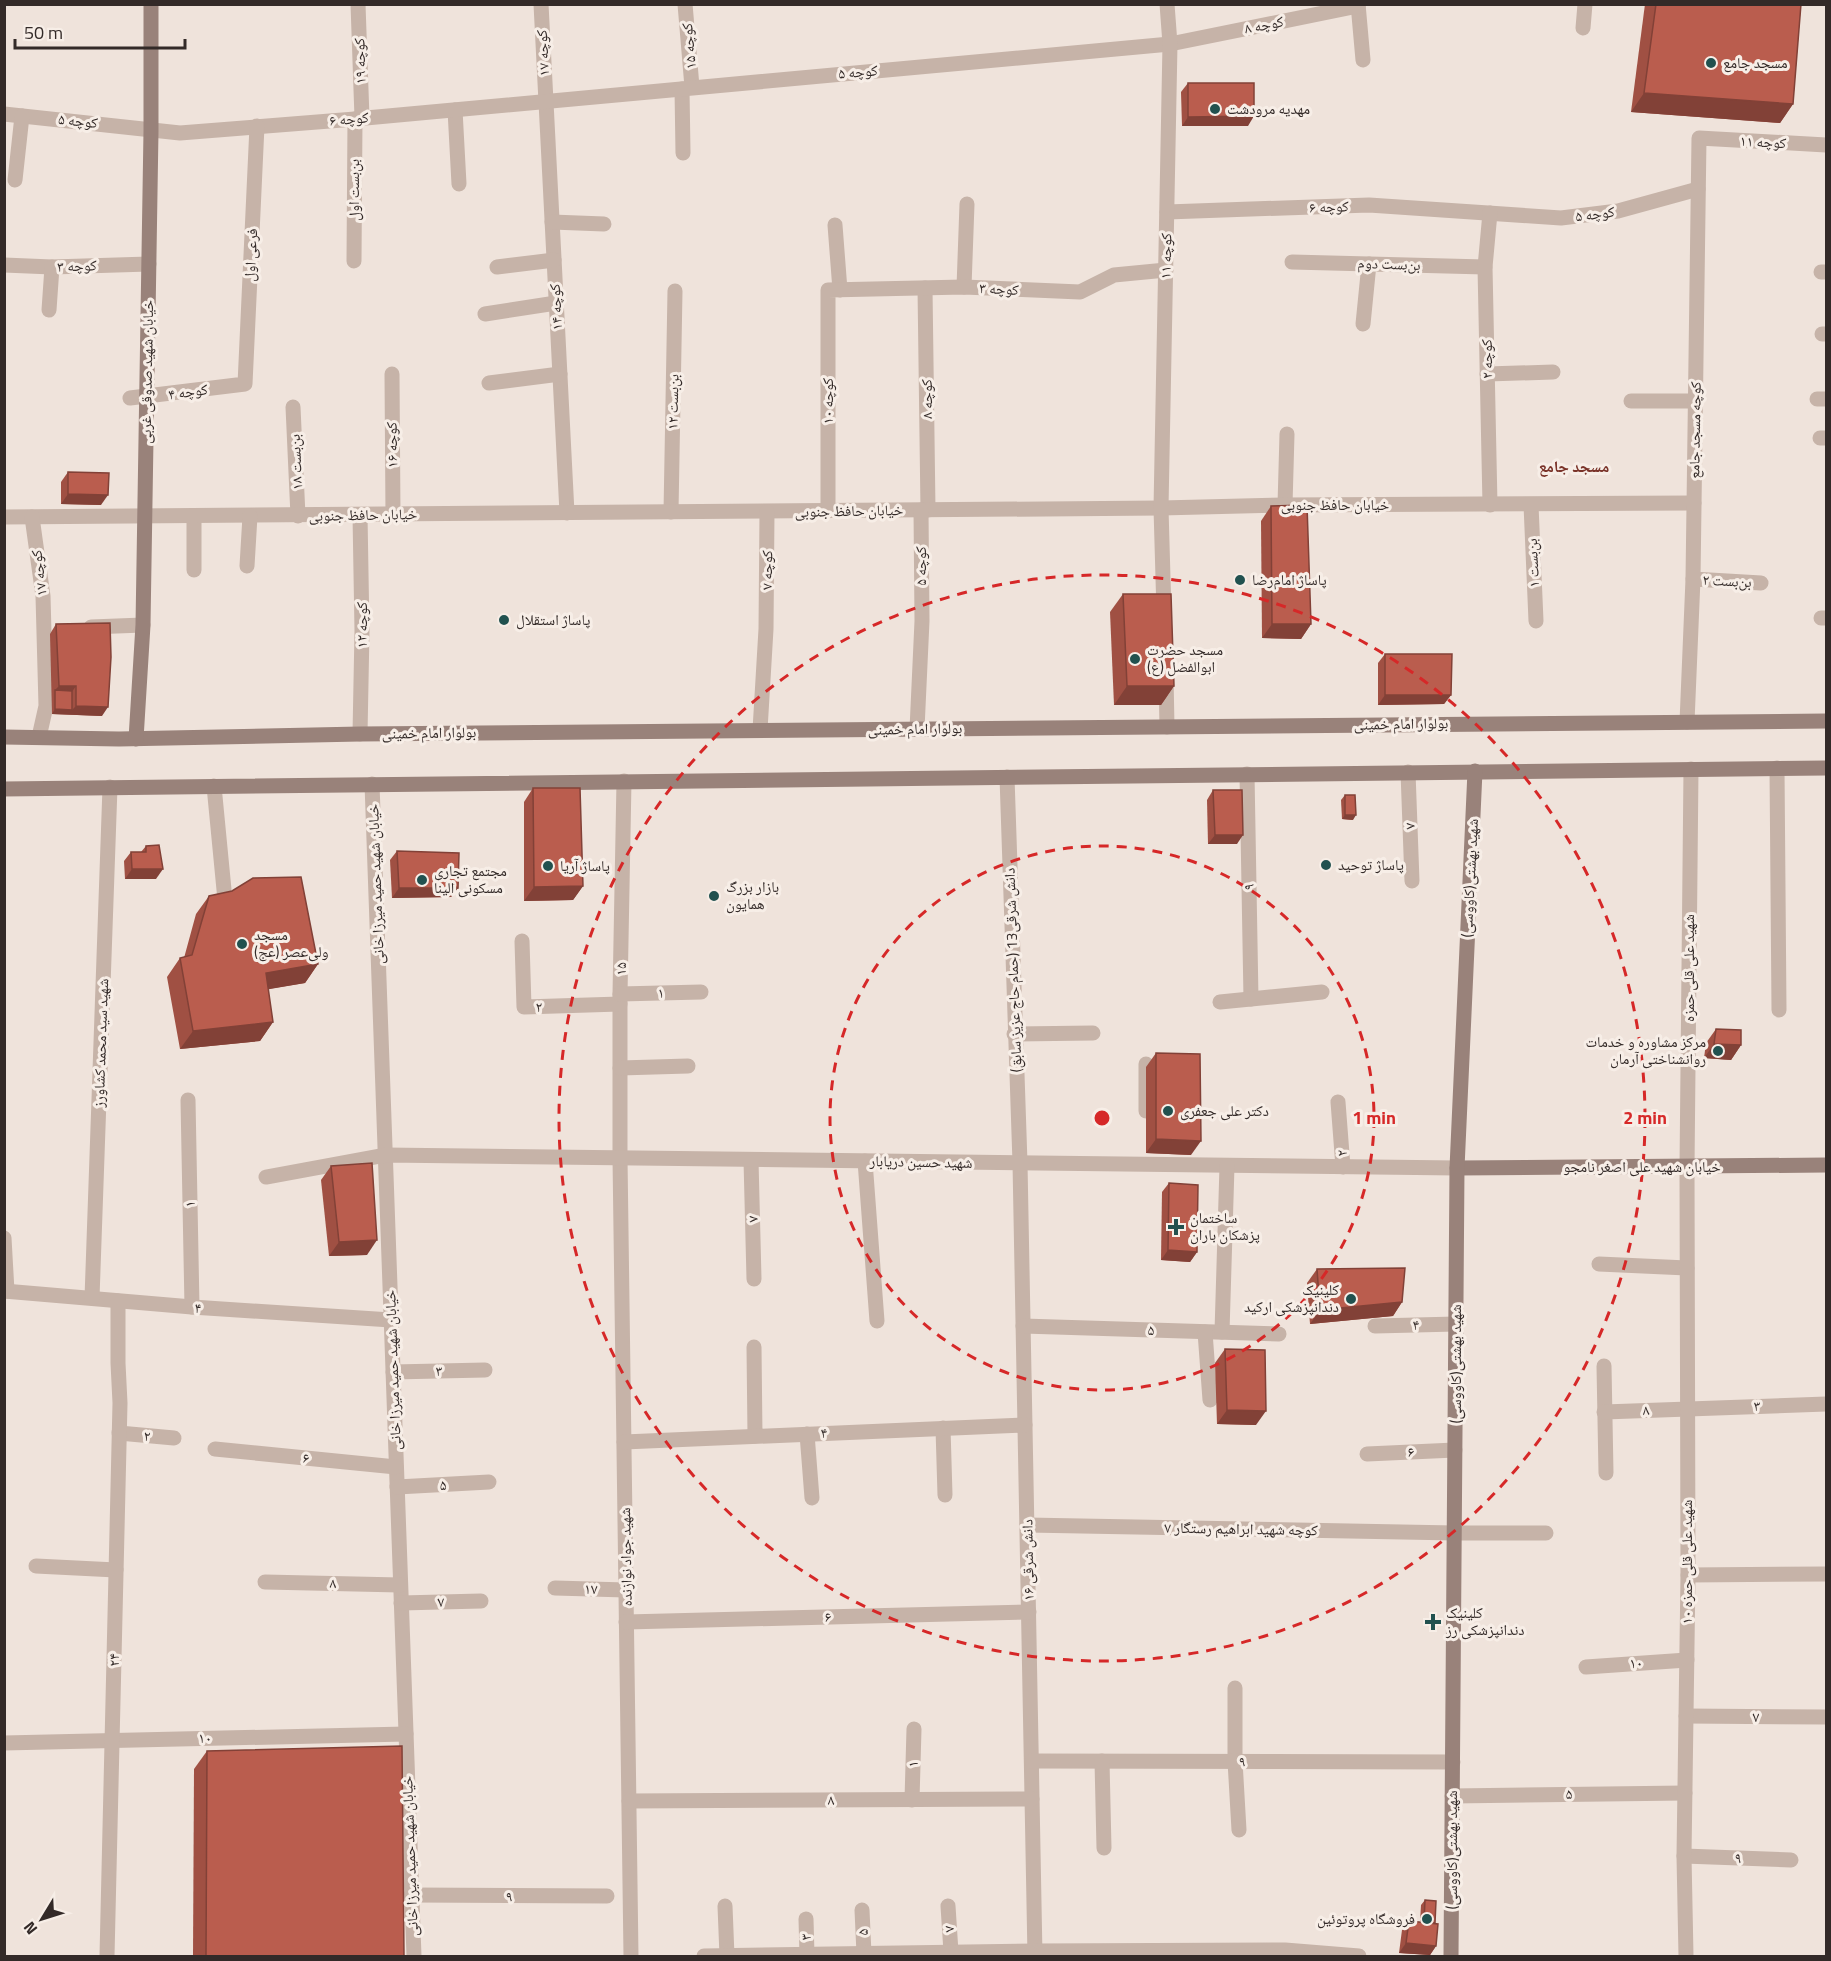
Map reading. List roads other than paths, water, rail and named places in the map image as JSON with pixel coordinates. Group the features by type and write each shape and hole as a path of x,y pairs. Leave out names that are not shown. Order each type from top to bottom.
{"main road":[{"name":"خیابان شهید صدوقی غربی","path":"136,739 143,626 151,4"},
{"name":"بولوار امام خمینی","path":"4,737 136,739 360,734 1827,721"},
{"path":"4,789 1827,768"},
{"name":"شهید بهشتی(کاووسی)","path":"1451,1956 1457,1168 1475,771"},
{"name":"خیابان شهید علی اصغر نامجو","path":"1457,1168 1827,1166"}],"street":[{"name":"کوچه ۱۹","path":"358,4 358,119"},
{"name":"کوچه ۱۷","path":"541,4 546,101"},
{"name":"کوچه ۱۵","path":"683,153 687,88 686,4"},
{"name":"کوچه ۱۱","path":"1161,508 1170,44 1167,4"},
{"path":"1582,28 1585,4"},
{"name":"کوچه ۸","path":"1170,44 1358,5"},
{"path":"1358,5 1363,60"},
{"name":"کوچه ۵","path":"546,101 1170,44"},
{"name":"کوچه ۶","path":"151,131 180,133 546,101"},
{"name":"کوچه ۱۴","path":"546,101 567,513"},
{"path":"455,110 459,184"},
{"name":"کوچه ۵","path":"4,114 136,127 151,131"},
{"path":"15,180 22,116"},
{"name":"بن‌بست اول","path":"354,261 358,119"},
{"name":"فرعی اول","path":"245,384 257,126"},
{"name":"کوچه ۱۱","path":"1699,138 1827,145"},
{"name":"کوچه مسجد جامع","path":"1687,722 1693,579 1699,138"},
{"name":"کوچه ۵","path":"1490,213 1561,218 1618,211 1698,189"},
{"path":"964,287 967,204"},
{"name":"کوچه ۶","path":"1167,212 1369,205 1490,213"},
{"name":"کوچه ۲","path":"1490,213 1485,267 1490,505"},
{"path":"552,222 604,224"},
{"path":"834,290 835,225"},
{"path":"497,267 554,260"},
{"name":"بن‌بست دوم","path":"1292,262 1485,267"},
{"name":"کوچه ۳","path":"4,265 52,267 149,264"},
{"path":"1363,324 1369,264"},
{"path":"49,310 52,267"},
{"name":"کوچه ۳","path":"834,290 964,287 1080,292 1114,275 1166,270"},
{"name":"کوچه ۸","path":"925,288 925,510"},
{"name":"کوچه ۱۰","path":"828,511 834,290"},
{"name":"بن‌بست ۱۲","path":"671,512 675,291"},
{"path":"484,314 556,303"},
{"path":"1487,374 1553,372"},
{"name":"کوچه ۱۶","path":"392,374 393,515"},
{"path":"489,383 560,374"},
{"name":"کوچه ۴","path":"130,398 245,384"},
{"path":"1631,401 1695,400"},
{"name":"بن‌بست ۱۸","path":"293,407 298,516"},
{"path":"1285,505 1287,434"},
{"name":"خیابان حافظ جنوبی","path":"4,517 144,518 1285,505 1694,503"},
{"name":"بن‌بست ۱","path":"1531,505 1536,621"},
{"path":"1161,508 1164,623"},
{"name":"کوچه ۵","path":"917,729 925,510"},
{"name":"کوچه ۷","path":"760,730 766,629 767,512"},
{"path":"194,516 194,570"},
{"path":"247,566 250,516"},
{"name":"کوچه ۱۲","path":"360,516 362,631 360,734"},
{"name":"کوچه ۱۷","path":"32,518 49,628 45,706 39,737"},
{"name":"بن‌بست ۲","path":"1693,579 1761,583"},
{"path":"77,627 143,626"},
{"path":"1165,658 1167,727"},
{"path":"1777,768 1779,1010"},
{"name":"شهید علی قلی حمزه","path":"1687,1167 1690,769"},
{"name":"۷","path":"1408,772 1412,880"},
{"name":"۹","path":"1247,774 1251,999"},
{"name":"دانش شرقی13 (حمام حاج عزیز سابق)","path":"1007,777 1020,1163"},
{"name":"۱۵","path":"620,1158 624,781"},
{"name":"خیابان شهید حمید میرزا خانی","path":"372,784 414,1956"},
{"path":"214,786 225,900"},
{"name":"شهید سید محمد کشاورز","path":"92,1298 110,787"},
{"name":"۲","path":"522,941 524,1007 620,999"},
{"name":"۱","path":"620,999 701,992"},
{"path":"1220,1002 1322,992"},
{"path":"1014,1034 1093,1032"},
{"path":"1146,1064 1146,1121"},
{"path":"620,1068 688,1066"},
{"name":"۱","path":"188,1100 192,1307"},
{"name":"۲","path":"1338,1102 1343,1167"},
{"path":"266,1177 385,1155"},
{"name":"شهید حسین دریابار","path":"385,1155 1020,1163 1146,1159 1227,1166 1457,1168"},
{"name":"شهید جواد نوازنده","path":"620,1158 631,1956"},
{"name":"۷","path":"751,1160 754,1279"},
{"path":"865,1161 877,1321"},
{"name":"دانش شرقی ۱۶","path":"1020,1163 1035,1954"},
{"path":"1222,1332 1227,1166"},
{"name":"شهید علی قلی حمزه ۱۰","path":"1686,1956 1684,1856 1688,1575 1687,1167"},
{"path":"4,1238 6,1291"},
{"path":"1599,1264 1687,1268"},
{"name":"۴","path":"6,1291 192,1307 391,1320"},
{"name":"۲۴","path":"107,1956 120,1404 118,1301"},
{"name":"۴","path":"1375,1326 1456,1324"},
{"name":"۵","path":"1023,1326 1279,1334"},
{"path":"1205,1332 1210,1400"},
{"path":"754,1347 755,1436"},
{"path":"1604,1366 1606,1473"},
{"name":"۳","path":"393,1372 485,1370"},
{"name":"۳","path":"1688,1408 1827,1404"},
{"name":"۸","path":"1604,1412 1688,1408"},
{"name":"۴","path":"624,1442 1025,1425"},
{"path":"942,1428 945,1495"},
{"name":"۲","path":"119,1433 174,1438"},
{"path":"807,1434 812,1498"},
{"name":"۶","path":"215,1449 396,1467"},
{"name":"۶","path":"1367,1454 1455,1450"},
{"name":"۵","path":"397,1487 489,1482"},
{"name":"کوچه شهید ابراهیم رستگار ۷","path":"1027,1525 1546,1533"},
{"path":"36,1566 116,1570"},
{"path":"1688,1575 1827,1574"},
{"name":"۸","path":"265,1582 400,1585"},
{"name":"۱۷","path":"555,1588 626,1590"},
{"name":"۷","path":"401,1603 481,1601"},
{"name":"۶","path":"626,1622 1029,1612"},
{"name":"۱۰","path":"1586,1667 1687,1660"},
{"path":"1234,1688 1239,1830"},
{"name":"۷","path":"1686,1716 1827,1718"},
{"name":"۱","path":"912,1800 914,1729"},
{"name":"۱۰","path":"4,1743 406,1734"},
{"name":"۹","path":"1032,1761 1452,1762"},
{"path":"1102,1761 1104,1848"},
{"name":"۵","path":"1452,1796 1685,1793"},
{"name":"۸","path":"629,1801 1032,1799"},
{"name":"۹","path":"1684,1856 1791,1860"},
{"name":"۹","path":"411,1895 607,1896"},
{"path":"725,1906 727,1956"},
{"name":"۷","path":"946,1954 948,1906"},
{"name":"۵","path":"862,1910 864,1954"},
{"name":"۳","path":"806,1919 807,1955"},
{"path":"704,1956 1208,1953 1359,1956"}],"place":[{"name":"مسجد جامع","path":"1711,63"},
{"name":"مهدیه مرودشت","path":"1215,109"},
{"name":"پاساژ امام‌رضا","path":"1240,580"},
{"name":"پاساژ استقلال","path":"504,620"},
{"name":"مسجد حضرت ابوالفضل (ع)","path":"1135,659"},
{"name":"پاساژ توحید","path":"1326,865"},
{"name":"پاساژ آریا","path":"548,866"},
{"name":"مجتمع تجاری مسکونی الینا","path":"422,880"},
{"name":"بازار بزرگ همایون","path":"714,896"},
{"name":"مسجد ولی‌عصر (عج)","path":"242,944"},
{"name":"مرکز مشاوره و خدمات روانشناختی آرمان","path":"1718,1051"},
{"name":"دکتر علی جعفری","path":"1168,1111"},
{"name":"ساختمان پزشکان باران","path":"1176,1227"},
{"name":"کلینیک دندانپزشکی ارکید","path":"1351,1299"},
{"name":"کلینیک دندانپزشکی رز","path":"1433,1622"},
{"name":"فروشگاه پروتوئین","path":"1427,1919"}],"district":[{"name":"مسجد جامع","path":"1574,466"}]}
